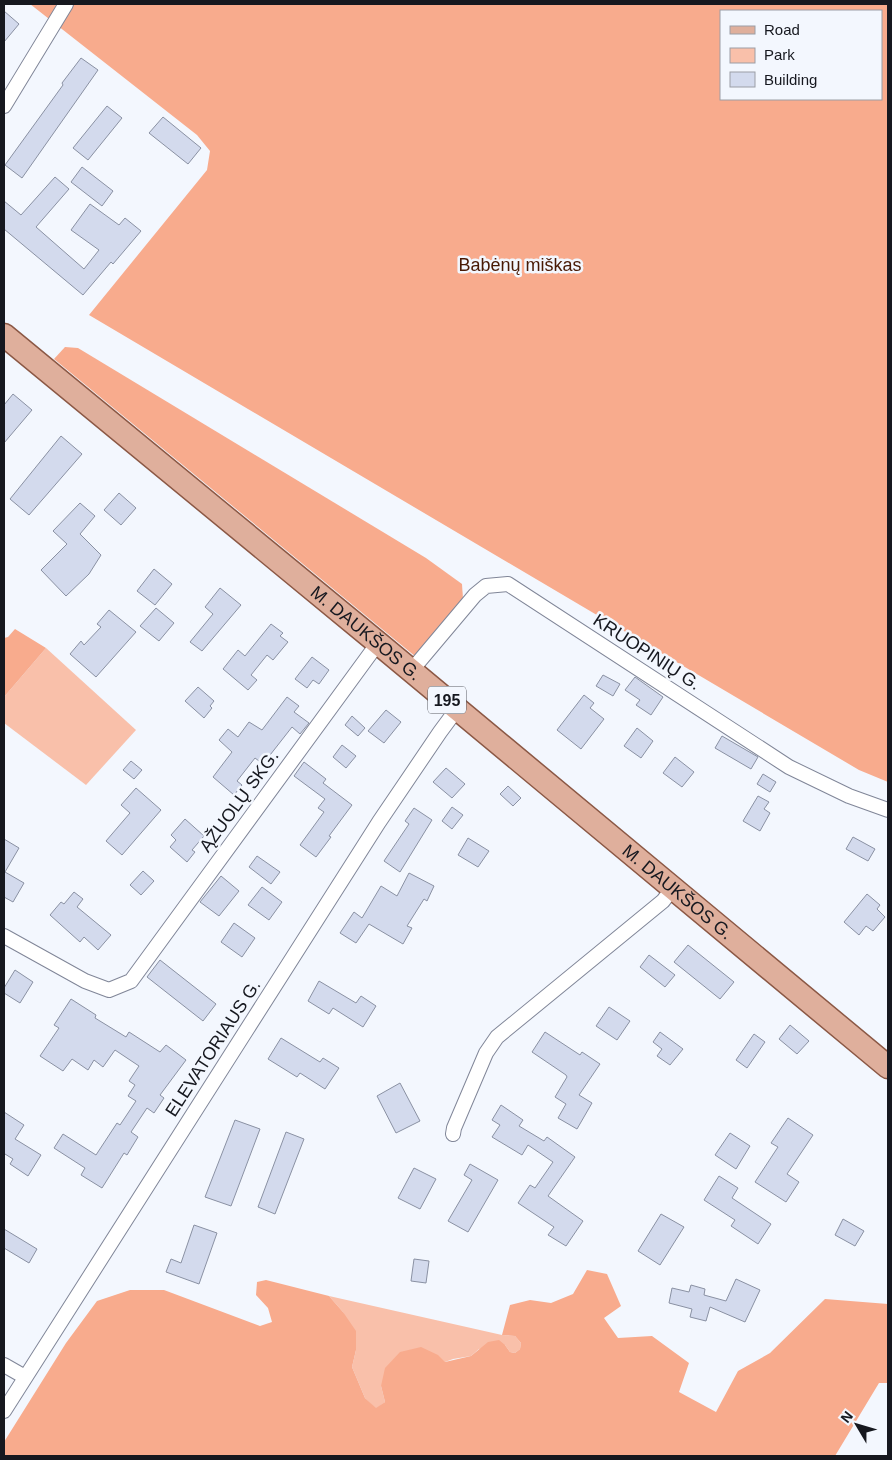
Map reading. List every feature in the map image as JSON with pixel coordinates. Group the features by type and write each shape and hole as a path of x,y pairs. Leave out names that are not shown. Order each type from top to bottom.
{"main road":[{"name":"M. DAUKŠOS G.","path":"4,335 378,643 888,1068"}],"street":[{"path":"4,106 66,4"},
{"name":"KRUOPINIŲ G.","path":"410,671 475,595 486,586 508,584 789,767 849,796 888,810"},
{"name":"ĄŽUOLŲ SKG.","path":"4,936 85,980 110,990 131,981 378,643"},
{"name":"ELEVATORIAUS G.","path":"4,1411 380,822 457,709"},
{"path":"453,1134 486,1053 497,1037 663,901 673,888"},
{"path":"4,1365 25,1377"}],"green space":[{"name":"Babėnų miškas","path":"30,4 888,4 888,782 859,770 89,315 207,170 210,151 197,135"},
{"path":"65,347 78,348 426,558 462,584 463,599 416,657 54,359"},
{"path":"15,629 46,648 4,697 4,638 8,637"},
{"path":"46,648 136,730 86,785 4,723 4,697"},
{"path":"587,1270 607,1274 621,1306 604,1318 618,1338 652,1336 689,1363 679,1392 716,1412 738,1371 770,1353 825,1299 888,1304 888,1383 879,1383 835,1456 4,1456 4,1442 66,1343 97,1301 130,1290 164,1290 260,1326 272,1322 268,1308 256,1295 257,1282 266,1280 329,1296 356,1331 356,1350 352,1367 365,1398 376,1408 385,1402 381,1386 385,1368 400,1352 421,1347 438,1355 445,1362 471,1356 488,1342 499,1340 510,1352 515,1353 520,1349 521,1343 515,1336 502,1335 510,1305 530,1300 551,1303 573,1294"},
{"path":"329,1296 502,1335 515,1336 521,1343 520,1349 515,1353 510,1352 505,1345 479,1349 471,1356 453,1359 381,1386 385,1402 376,1409 365,1398 352,1367 356,1350 343,1312"}],"building":[{"path":"4,11 19,24 4,42"},
{"path":"81,58 98,70 22,178 5,165"},
{"path":"107,106 122,118 88,160 73,148"},
{"path":"163,117 201,148 188,164 149,133"},
{"path":"82,167 113,191 102,206 71,182"},
{"path":"55,177 69,189 36,227 84,269 99,250 71,230 90,204 119,225 125,218 141,231 83,295 4,229 4,201 21,215"},
{"path":"13,394 32,410 4,443 4,405"},
{"path":"61,436 82,454 29,515 10,499"},
{"path":"119,493 136,508 121,525 104,510"},
{"path":"80,503 95,516 80,534 101,555 89,574 66,596 41,570 67,544 53,531"},
{"path":"154,569 172,584 155,605 137,591"},
{"path":"220,588 241,605 202,651 190,642 213,614 205,607"},
{"path":"156,608 174,623 159,641 140,626"},
{"path":"109,610 136,632 96,677 70,654 81,641 84,645 101,627 97,624"},
{"path":"271,624 283,633 280,636 288,642 273,660 267,655 251,675 257,680 248,690 223,669 238,650 245,656"},
{"path":"312,657 329,670 319,684 313,680 307,688 295,679"},
{"path":"603,675 620,684 613,696 596,686"},
{"path":"635,677 663,697 651,715 636,705 640,700 625,690"},
{"path":"198,687 214,701 210,706 212,708 204,718 185,701"},
{"path":"584,695 594,703 590,708 604,719 581,749 557,730"},
{"path":"287,697 299,706 294,712 309,723 300,734 292,727 263,764 255,758 237,781 242,785 234,795 213,777 232,752 219,740 228,729 238,737 249,722 262,730"},
{"path":"386,710 401,722 384,743 368,731"},
{"path":"352,716 365,728 358,736 345,725"},
{"path":"637,728 653,741 641,758 624,746"},
{"path":"722,736 758,757 751,769 715,748"},
{"path":"342,745 356,756 346,768 333,757"},
{"path":"675,757 694,772 682,787 663,773"},
{"path":"131,761 142,770 134,779 123,770"},
{"path":"304,762 326,779 323,783 352,805 316,857 300,845 324,812 318,808 325,799 294,776"},
{"path":"446,768 465,784 452,798 433,782"},
{"path":"763,774 776,782 770,792 757,784"},
{"path":"508,786 521,798 513,806 500,794"},
{"path":"136,788 161,810 122,855 106,841 130,813 121,805"},
{"path":"758,796 769,802 764,809 770,813 760,831 743,821"},
{"path":"452,807 463,815 452,829 442,821"},
{"path":"414,808 432,820 400,872 384,861 409,824 405,821"},
{"path":"185,819 204,836 192,850 195,852 187,862 170,847 176,840 171,835"},
{"path":"853,837 875,849 868,861 846,849"},
{"path":"468,838 489,851 478,867 458,855"},
{"path":"4,839 19,848 5,872 24,883 13,902 4,897"},
{"path":"257,856 280,872 271,884 249,867"},
{"path":"143,871 154,881 141,895 130,885"},
{"path":"409,873 434,886 427,901 424,899 407,926 412,928 403,944 369,924 356,943 340,933 354,912 362,918 381,886 397,896"},
{"path":"221,876 239,891 219,916 200,902"},
{"path":"262,887 282,902 269,920 248,905"},
{"path":"74,892 83,899 77,907 111,935 98,950 84,937 80,942 50,915 61,902 64,904"},
{"path":"867,894 880,905 877,909 885,917 873,931 866,926 859,935 844,922"},
{"path":"234,923 255,938 242,957 221,942"},
{"path":"688,945 734,982 720,999 674,962"},
{"path":"649,955 675,975 665,987 640,967"},
{"path":"160,960 216,1004 203,1021 147,977"},
{"path":"15,970 33,982 20,1003 4,993 4,988"},
{"path":"319,981 356,1003 361,996 376,1006 363,1027 333,1008 329,1014 308,1001"},
{"path":"71,999 96,1015 95,1018 126,1037 129,1032 160,1052 166,1045 186,1060 160,1095 164,1098 154,1113 147,1108 131,1132 138,1137 127,1155 124,1153 102,1188 81,1175 85,1168 54,1148 63,1134 96,1155 117,1123 120,1125 136,1101 128,1096 135,1085 129,1081 139,1066 115,1050 103,1067 94,1060 88,1070 72,1059 63,1071 40,1056 59,1028 54,1025"},
{"path":"609,1007 630,1021 617,1040 596,1026"},
{"path":"790,1025 809,1041 797,1054 779,1039"},
{"path":"545,1032 580,1055 582,1052 600,1064 579,1095 592,1103 577,1129 558,1118 566,1104 555,1097 567,1077 566,1075 532,1052"},
{"path":"660,1032 683,1049 670,1065 657,1056 662,1049 653,1042"},
{"path":"754,1034 765,1042 747,1068 736,1060"},
{"path":"281,1038 320,1062 323,1058 339,1068 325,1089 300,1073 297,1077 268,1059"},
{"path":"400,1083 420,1121 396,1133 377,1096"},
{"path":"501,1105 523,1120 519,1126 544,1141 547,1137 575,1157 548,1196 583,1221 566,1246 548,1235 554,1227 518,1203 530,1185 535,1188 553,1162 528,1145 522,1155 492,1137 500,1125 492,1120"},
{"path":"4,1112 24,1125 15,1139 41,1155 28,1176 10,1164 13,1159 5,1154 4,1156"},
{"path":"788,1118 813,1135 787,1174 799,1182 786,1202 755,1182 778,1147 771,1143"},
{"path":"235,1120 260,1129 231,1206 205,1197"},
{"path":"286,1132 304,1139 275,1214 258,1207"},
{"path":"730,1133 750,1146 736,1169 715,1155"},
{"path":"470,1164 498,1180 468,1232 448,1221 472,1180 464,1175"},
{"path":"414,1168 436,1179 420,1209 398,1198"},
{"path":"719,1176 738,1188 732,1198 771,1224 758,1244 731,1226 735,1220 704,1200"},
{"path":"661,1214 684,1227 660,1265 638,1251"},
{"path":"843,1219 864,1231 855,1246 835,1235"},
{"path":"194,1225 217,1233 199,1284 166,1272 171,1259 181,1263"},
{"path":"4,1229 37,1249 29,1263 4,1248"},
{"path":"414,1259 429,1261 426,1283 411,1281"},
{"path":"736,1279 760,1290 745,1322 710,1307 706,1321 690,1317 692,1309 669,1303 672,1288 689,1292 691,1285 705,1289 704,1295 726,1301"}]}
